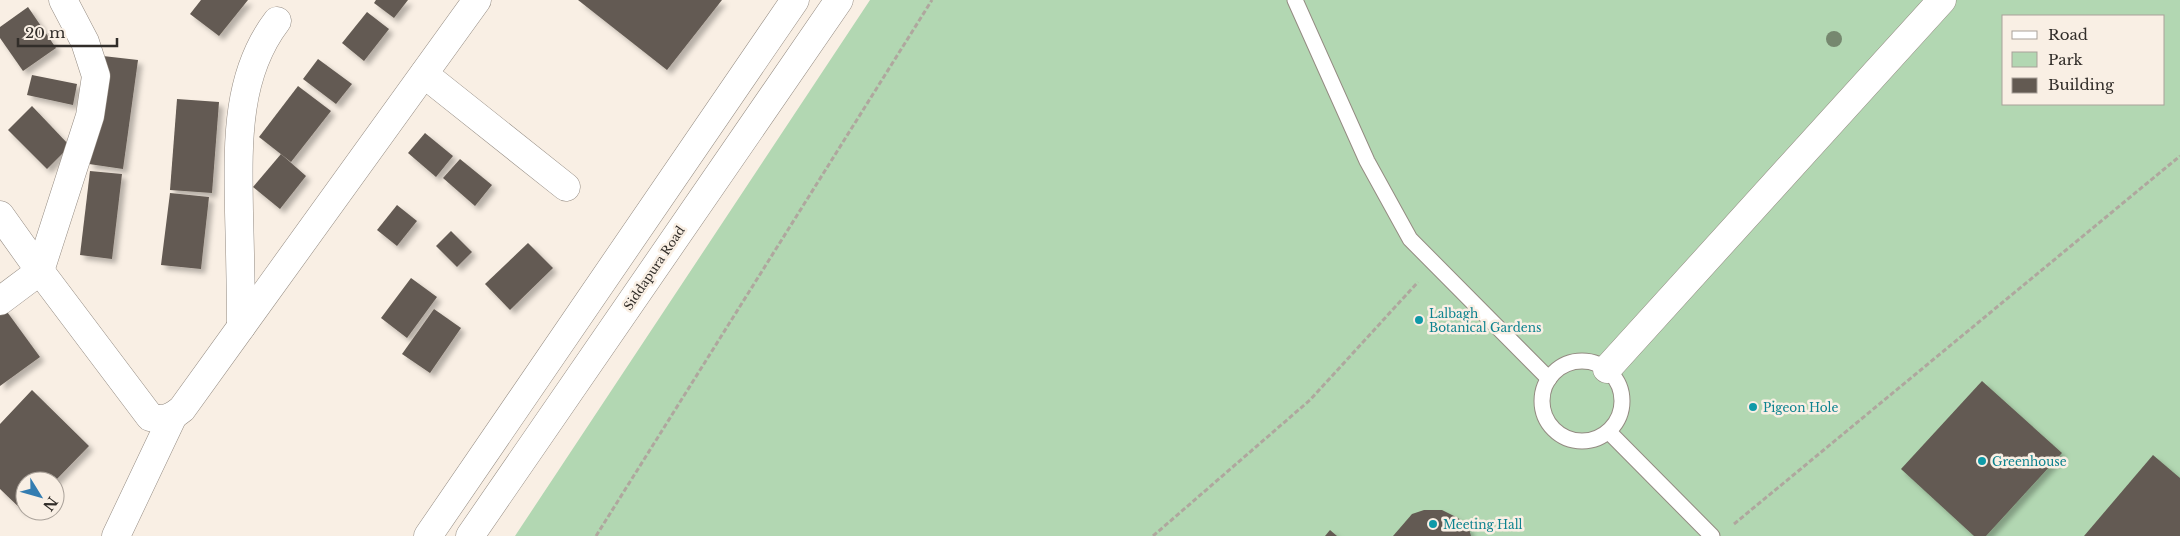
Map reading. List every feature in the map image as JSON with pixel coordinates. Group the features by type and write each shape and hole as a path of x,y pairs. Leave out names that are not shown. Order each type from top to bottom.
{"street":[{"path":"0,301 40,271 90,116 96,76 85,42 63,0"},
{"path":"116,536 172,418 182,409 477,0"},
{"path":"428,536 795,0"},
{"name":"Siddapura Road","path":"470,536 839,0"},
{"path":"1607,369 1942,0"},
{"path":"241,327 238,153 241,115 249,73 277,21"},
{"path":"424,74 566,186"},
{"path":"0,215 150,417 160,420 172,418"}],"lane":[{"path":"1295,0 1367,161 1410,239 1548,379"},
{"path":"1575,361 1594,362 1607,369 1618,381 1623,397 1621,413 1616,425 1602,438 1586,442 1572,441 1558,434 1548,423 1542,408 1542,395 1548,379 1560,368 1575,361"},
{"path":"1609,432 1712,536"}],"path":[{"path":"596,536 932,0"},
{"path":"1727,530 2180,156"},
{"path":"1153,536 1310,400 1435,263"}],"green space":[{"name":"Lalbagh Botanical Gardens","path":"870,0 2180,0 2180,536 515,536"}],"building":[{"path":"201,0 248,0 219,36 190,14"},
{"path":"376,0 408,0 394,18 374,3"},
{"path":"578,0 722,0 667,70"},
{"path":"28,7 56,48 23,71 0,38 0,27"},
{"path":"367,12 389,29 364,61 342,43"},
{"path":"103,56 138,60 123,169 89,164"},
{"path":"318,59 352,84 336,104 303,79"},
{"path":"32,75 77,84 73,105 27,95"},
{"path":"298,86 331,111 291,162 259,137"},
{"path":"177,99 219,102 212,193 170,190"},
{"path":"32,106 70,146 47,169 8,130"},
{"path":"425,133 453,156 436,177 408,153"},
{"path":"281,154 306,176 280,209 253,187"},
{"path":"460,159 492,185 475,206 443,178"},
{"path":"90,171 122,174 112,259 80,255"},
{"path":"170,193 209,197 201,269 161,265"},
{"path":"397,205 417,221 397,246 377,230"},
{"path":"451,231 472,252 457,267 436,246"},
{"path":"528,243 553,268 510,310 485,284"},
{"path":"411,278 437,297 407,338 381,318"},
{"path":"5,309 40,357 0,386 0,312"},
{"path":"434,309 461,328 430,373 402,354"},
{"name":"Greenhouse","path":"1982,381 2062,453 1986,536 1974,536 1901,469"},
{"path":"32,390 89,446 65,471 15,471 15,503 0,489 0,424"},
{"path":"2153,455 2180,478 2180,536 2084,536"},
{"name":"Meeting Hall","path":"1424,510 1442,510 1458,518 1469,529 1471,536 1393,536 1412,514"},
{"path":"1330,530 1337,536 1325,536"}],"place":[{"name":"Lalbagh Botanical Gardens","path":"1419,320"},
{"name":"Pigeon Hole","path":"1753,407"},
{"name":"Greenhouse","path":"1982,461"},
{"name":"Meeting Hall","path":"1433,524"}]}
